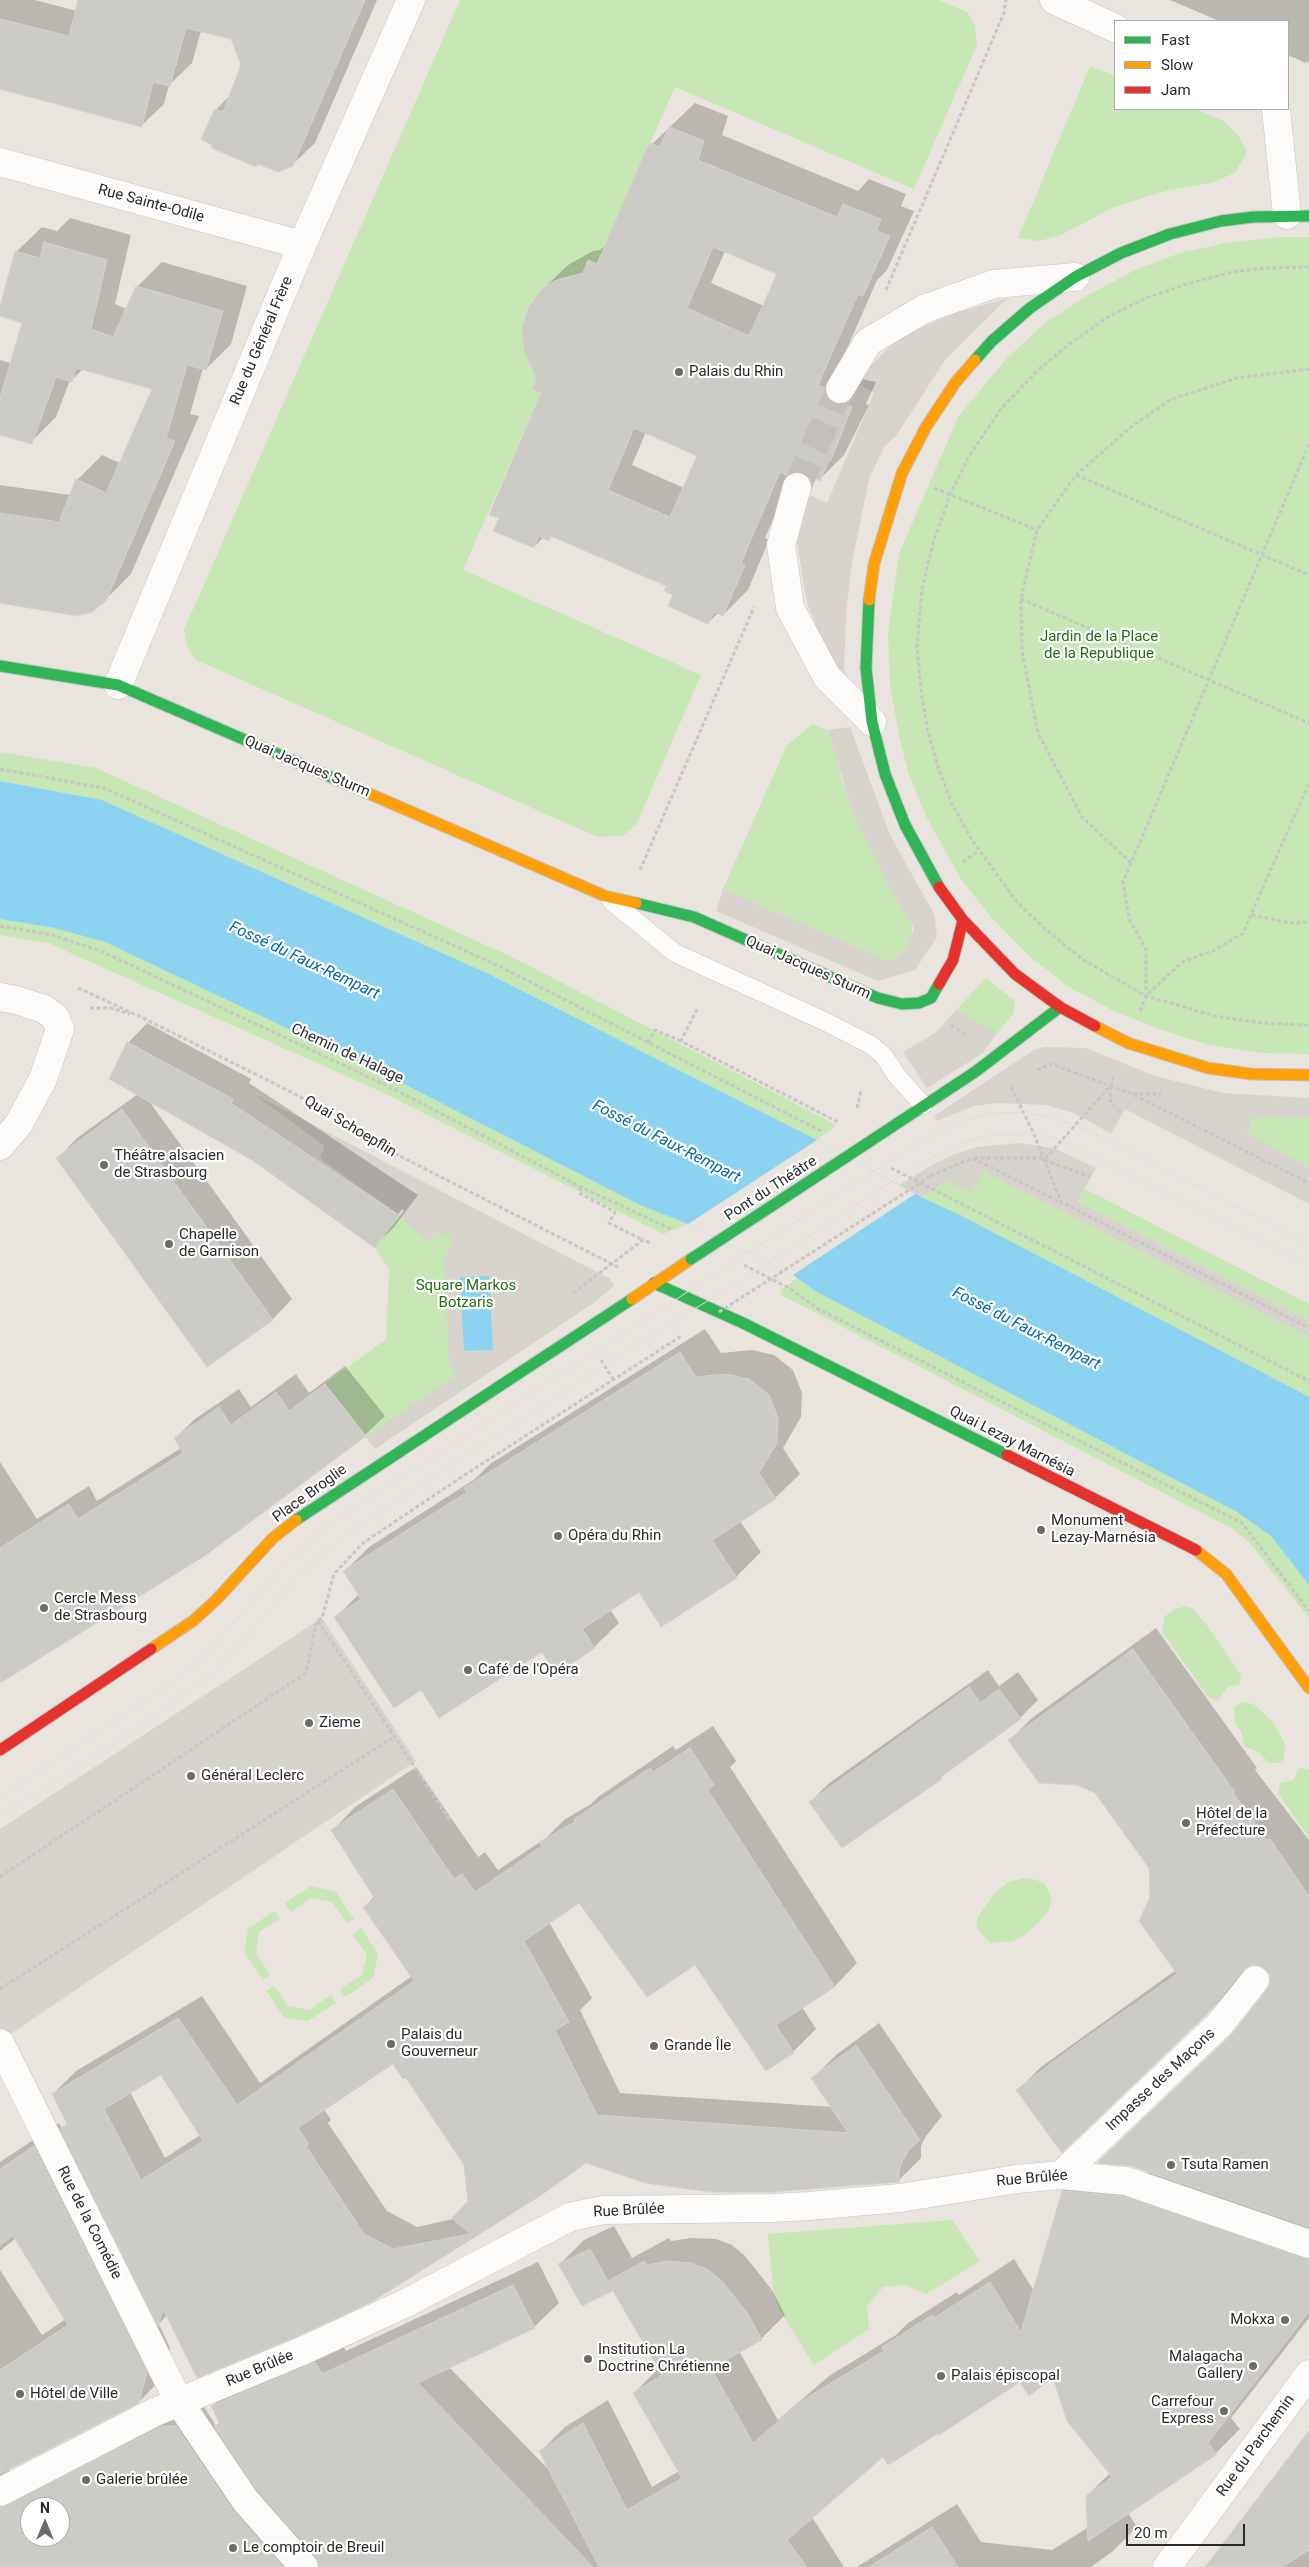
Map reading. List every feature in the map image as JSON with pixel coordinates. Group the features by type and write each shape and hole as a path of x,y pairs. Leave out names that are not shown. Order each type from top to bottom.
{"street":[{"name":"Rue du Général Frère","path":"118,685 302,245 411,0"},
{"path":"1054,0 1114,28"},
{"path":"1276,110 1298,215 1221,221 1170,234 1121,252 1075,277 1030,308 992,341 955,383 926,427 902,473 874,564 866,617 866,668 872,722 885,774 905,825 934,880 963,920 1015,974 1060,1008 1128,1042 1164,1056 1208,1068 1251,1074 1309,1075"},
{"name":"Rue Sainte-Odile","path":"0,162 302,245"},
{"path":"840,390 868,342 924,309 994,284 1075,277"},
{"path":"797,487 781,545 790,608 828,677 872,722"},
{"name":"Quai Jacques Sturm","path":"0,666 118,685 605,896 694,918 878,998 902,1004 919,1003"},
{"path":"919,1003 931,998 954,960 963,920"},
{"path":"0,1146 18,1125 43,1079 60,1029 55,1017 44,1010 8,998"},
{"path":"870,1141 997,1056 1042,1019 1060,1008"},
{"name":"Pont du Théâtre","path":"654,1283 870,1141"},
{"name":"Quai Lezay Marnésia","path":"654,1283 1195,1549 1226,1574 1309,1688"},
{"name":"Place Broglie","path":"0,1750 193,1621 216,1600 274,1538 309,1509 583,1332 654,1283"},
{"name":"Impasse des Maçons","path":"1060,2175 1220,2024 1256,1980"},
{"name":"Rue de la Comédie","path":"0,2043 179,2402 245,2500 304,2567"},
{"name":"Rue Brûlée","path":"0,2492 179,2402 302,2351 406,2303 570,2217 604,2210 772,2208 818,2205 900,2198 1008,2180 1060,2175 1126,2181 1309,2244"},
{"name":"Rue du Parchemin","path":"1167,2567 1309,2374"}],"lane":[{"name":"Quai Jacques Sturm","path":"605,896 675,953 839,1028 871,1045 884,1056 907,1088 923,1105"}],"path":[{"path":"885,291 1004,13 1006,0"},
{"path":"1309,268 1266,268 1232,272 1187,284 1146,298 1108,317 1072,342 1039,369 1001,409 969,456 950,495 933,543 922,589 918,646 920,690 938,770 953,806 979,851 1016,901 1044,928 1082,958 1146,996 1219,1017 1263,1023 1309,1025"},
{"path":"1131,863 1082,817 1038,733 1022,651 1021,598 1037,530 1076,476 1131,427 1172,399 1238,378 1309,369"},
{"path":"1146,996 1146,949 1130,919 1123,882 1309,444"},
{"path":"1076,476 1309,575"},
{"path":"950,495 1037,530"},
{"path":"1021,598 1309,724"},
{"path":"627,902 757,600"},
{"path":"0,769 104,788 499,966 827,1134"},
{"path":"1146,996 1182,962 1215,950 1243,933 1309,784"},
{"path":"962,862 979,851"},
{"path":"1252,915 1291,923 1309,922"},
{"name":"Chemin de Halage","path":"0,926 52,935 100,951 396,1090 581,1187 674,1231"},
{"name":"Quai Schoepflin","path":"70,986 141,1017 297,1095 388,1150 612,1264 654,1283"},
{"path":"919,1003 997,1056 1021,1077 1051,1064 1132,1094 1309,1183"},
{"path":"60,1029 69,1017 86,1008 111,1008 141,1017"},
{"path":"681,1041 697,1010"},
{"path":"648,1042 655,1030 681,1041 870,1141"},
{"path":"997,1056 1060,1202"},
{"path":"1110,1086 1111,1103 1122,1114"},
{"path":"1043,1159 1110,1086"},
{"path":"972,1158 1309,1328"},
{"path":"715,1314 932,1176 972,1158 1043,1159 1091,1177"},
{"path":"581,1187 579,1193 614,1212 609,1223 643,1240"},
{"path":"932,1190 1309,1381"},
{"path":"573,1293 627,1252"},
{"path":"789,1288 820,1310 1242,1523 1309,1611"},
{"path":"317,1620 322,1618 334,1574 364,1543 463,1476 686,1333"},
{"path":"317,1620 451,1822"},
{"path":"0,1877 306,1673 317,1620"},
{"path":"0,1989 394,1737"}],"green space":[{"path":"460,0 939,0 967,12 975,26 977,45 914,189 675,87 597,264 589,262 583,274 560,278 541,290 532,301 525,315 522,329 524,350 538,376 533,389 541,393 463,570 701,675 636,825 622,836 598,837 196,660 187,646 184,630"},
{"path":"1090,66 1114,76 1114,110 1197,110 1224,121 1238,135 1247,152 1235,173 1213,182 1166,191 1114,207 1061,235 1039,241 1018,238"},
{"name":"Jardin de la Place de la Republique","path":"1283,237 1309,237 1309,1054 1262,1053 1209,1045 1162,1030 1114,1011 1067,986 1027,954 991,917 961,879 927,818 909,775 899,736 890,685 888,634 899,554 958,417 1007,358 1045,323 1088,295 1133,271 1180,253 1230,242"},
{"path":"813,724 828,730 833,739 840,773 853,813 890,889 912,924 912,936 905,949 893,960 886,960 723,889 787,745"},
{"path":"0,752 96,768 514,958 835,1124 835,1127 817,1140 489,974 102,800 0,781"},
{"path":"0,919 54,928 105,942 400,1082 640,1205 688,1224 663,1234 382,1092 48,943 0,935"},
{"path":"986,978 1015,1001 1014,1013 997,1033 957,1009"},
{"name":"Square Markos Botzaris","path":"252,1093 610,1279 614,1286 593,1303 375,1449 325,1384 386,1339 389,1269 375,1248 399,1215 320,1158 325,1146"},
{"path":"1253,1117 1309,1118 1309,1167 1247,1135"},
{"path":"984,1172 1309,1337 1309,1397 960,1215 921,1197 947,1181"},
{"path":"1085,1189 1309,1304 1309,1321 1078,1202"},
{"path":"797,1278 815,1291 1237,1512 1271,1536 1309,1585 1309,1618 1248,1541 1233,1529 781,1295 781,1290"},
{"path":"1186,1606 1192,1608 1206,1624 1241,1675 1239,1685 1228,1687 1218,1700 1208,1697 1162,1632 1165,1616 1175,1609"},
{"path":"1241,1702 1253,1704 1273,1722 1284,1742 1283,1763 1269,1763 1260,1753 1244,1746 1241,1731 1235,1724 1234,1713 1234,1707"},
{"path":"1298,1769 1309,1770 1309,1838 1278,1793 1280,1783 1294,1780"},
{"path":"1024,1878 1045,1884 1052,1898 1048,1912 1028,1933 1013,1941 990,1943 977,1929 977,1918 996,1891 1009,1882"},
{"path":"311,1886 335,1891 354,1919 347,1923 332,1902 311,1898 291,1912 285,1903"},
{"path":"274,1911 280,1919 259,1932 256,1953 270,1975 263,1980 244,1952 248,1929"},
{"path":"361,1928 378,1954 373,1978 345,1997 340,1989 362,1975 367,1954 352,1934"},
{"path":"274,1986 288,2006 309,2010 331,1995 336,2003 308,2021 284,2017 266,1991"},
{"path":"952,2220 980,2261 926,2294 905,2285 883,2287 867,2307 869,2329 814,2365 778,2308 773,2290 768,2234"}],"shaded area":[{"path":"1008,298 945,360 896,436 884,447 869,479 852,563 846,613 844,676 824,645 807,603 796,537 805,503 811,495 827,503 874,393 855,382 897,339 952,314"},
{"path":"850,727 890,835 934,914 937,937 915,970 878,981 716,911 723,889 886,960 893,960 905,949 914,930 912,924 890,889 853,813 828,730"},
{"path":"957,1009 997,1033 983,1053 927,1088 903,1052 935,1033"},
{"path":"1044,1047 1086,1048 1155,1076 1223,1093 1309,1098 1309,1118 1253,1117 1247,1134 1309,1167 1309,1204 1125,1109 1111,1134 1074,1113 1046,1105 998,1103 974,1106 937,1121 934,1116 1034,1050"},
{"name":"Square Markos Botzaris","path":"252,1093 610,1279 614,1286 593,1303 375,1449 366,1436 457,1375 449,1363 444,1258 454,1240 436,1231 429,1242 399,1215 320,1158 325,1146"},
{"path":"1019,1143 1054,1148 1096,1168 1078,1202 1309,1321 1309,1337 984,1172 971,1193 947,1181 921,1197 899,1185 955,1154 977,1147"},
{"path":"322,1618 416,1761 0,2041 0,1829"}],"water":[{"name":"Fossé du Faux-Rempart","path":"0,781 102,800 489,974 817,1140 921,1197 960,1215 1309,1397 1309,1585 1271,1536 1237,1512 815,1291 793,1275 688,1224 640,1205 400,1082 105,942 54,928 0,919"},
{"path":"489,1276 493,1350 464,1351 460,1277"}],"pier":[{"path":"817,1140 915,1194 793,1275 688,1224"}],"building":[{"path":"78,0 365,0 293,166 278,172 258,164 256,167 212,148 212,145 201,139 215,109 223,112 241,65 231,39 186,28 170,86 153,82 142,127 0,89 0,19 69,36"},
{"name":"Palais du Rhin","path":"669,127 704,141 698,160 837,217 843,204 881,219 877,231 890,236 863,296 858,294 818,385 825,388 826,397 832,402 852,407 831,460 829,460 820,481 794,470 787,475 780,472 741,563 745,565 723,616 714,612 708,624 668,606 673,595 664,591 666,586 551,536 549,541 539,536 534,548 493,531 499,518 489,515 541,393 532,389 537,379 524,350 522,329 528,308 541,290 554,281 583,273 588,260 597,264 647,148 651,143 660,147","holes":["713,247 777,274 749,336 687,308","634,428 697,456 670,517 608,490"]},
{"path":"44,242 107,260 91,329 113,337 136,286 223,311 206,370 187,365 166,439 175,441 106,601 92,612 77,616 0,603 0,513 59,522 76,479 106,493 152,389 76,368 72,382 56,377 32,444 0,435 0,398 22,323 0,316 0,306 15,251 40,258"},
{"path":"127,1042 233,1099 231,1103 399,1215 375,1248 252,1160 109,1079"},
{"name":"Chapelle de Garnison","path":"122,1109 273,1320 207,1367 56,1158"},
{"name":"Opéra du Rhin","path":"680,1352 696,1377 726,1374 749,1379 769,1395 778,1418 777,1443 759,1473 776,1499 712,1540 737,1578 661,1627 639,1592 582,1629 595,1648 556,1674 542,1652 439,1718 421,1690 394,1708 334,1617 361,1599 343,1571 467,1492 464,1488"},
{"path":"325,1384 366,1436 206,1555 0,1683 0,1548 69,1504 78,1519 183,1453 174,1438 219,1407 231,1425 276,1392 289,1411"},
{"path":"1133,1649 1235,1792 1233,1793 1267,1840 1270,1839 1309,1896 1309,2227 1131,2166 1097,2163 1232,2034 1267,1989 1270,1975 1264,1968 1257,1965 1249,1966 1243,1970 1208,2013 1062,2153 1016,2090 1077,2044 1177,1974 1139,1921 1150,1897 1149,1868 1095,1793 1077,1785 1039,1783 1008,1740"},
{"path":"969,1687 980,1703 999,1689 1021,1719 941,1777 942,1779 842,1848 809,1802"},
{"path":"690,1748 714,1785 708,1790 835,1987 776,2025 794,2053 766,2071 695,1965 647,1997 579,1903 524,1941 569,2022 555,2030 597,2115 848,2133 811,2078 856,2045 920,2140 909,2150 903,2160 899,2170 899,2182 771,2192 711,2192 645,2183 586,2163 540,2196 373,2301 296,2337 197,2378 163,2309 158,2326 60,2129 67,2124 52,2094 178,2018 237,2105 414,1981 363,1907 375,1899 331,1830 393,1789 454,1879 462,1874 475,1892 542,1846 539,1842 575,1822 574,1819 650,1768 653,1772","holes":["393,2064 403,2079 406,2078 464,2165 468,2201 452,2218 470,2234 393,2249 364,2234 306,2146 309,2144 298,2128","161,2075 203,2141 141,2180 104,2109"]},
{"path":"34,2146 147,2372 139,2403 0,2474 0,2370 68,2325 13,2236 0,2245 0,2169"},
{"path":"1062,2191 1123,2196 1309,2259 1309,2312 1208,2443 1217,2454 1088,2541 1086,2496 1112,2477 1067,2421 1053,2378 1029,2396 1020,2382 939,2435 937,2434 888,2465 883,2457 787,2540 807,2567 599,2567 539,2451 583,2423 627,2510 682,2478 633,2393 662,2375 609,2284 613,2291 582,2306 558,2264 590,2249 608,2281 644,2261 647,2265 667,2261 691,2263 707,2269 721,2280 748,2314 762,2340 711,2368 753,2443 803,2400 884,2351 882,2347 932,2315 934,2318 990,2282 1021,2332"},
{"path":"513,2285 535,2328 418,2383 593,2567 319,2567 316,2557 257,2490 214,2426 221,2426 211,2406 315,2362 322,2374"},
{"path":"162,2426 176,2426 232,2509 283,2567 0,2567 0,2508 20,2498 20,2547 70,2547 70,2497 22,2497"},
{"path":"1309,2431 1309,2550 1282,2567 1205,2567"},
{"path":"932,2527 958,2567 869,2567"}],"tunnel":[{"path":"797,487 840,389"}],"tram line":[{"path":"0,1796 148,1700 204,1657 284,1565 328,1525 894,1158 940,1131 965,1120 986,1114 1008,1112 1044,1115 1067,1122 1108,1140 1309,1244"},
{"path":"0,1817 155,1715 214,1672 296,1578 319,1556 360,1524 664,1327 738,1283 912,1168 960,1143 992,1135 1016,1134 1034,1134 1061,1140 1309,1265"}],"traffic: fast":[{"path":"975,360 992,341 1030,308 1075,277 1121,253 1170,234 1221,221 1253,217 1309,216"},
{"path":"869,600 866,668 872,722 885,774 905,825 939,887"},
{"path":"0,666 118,685 340,781"},
{"path":"636,903 694,917 878,998 902,1004 919,1003 931,998 939,984"},
{"path":"866,1144 975,1072 1060,1007"},
{"path":"691,1259 866,1144"},
{"path":"654,1283 743,1323 1007,1455"},
{"path":"296,1520 632,1299"}],"traffic: slow":[{"path":"869,600 874,564 902,473 926,427 955,383 975,360"},
{"path":"340,781 605,896 636,903"},
{"path":"1095,1026 1128,1043 1208,1068 1251,1074 1309,1075"},
{"path":"632,1299 691,1259"},
{"path":"151,1649 193,1621 216,1600 273,1538 296,1520"},
{"path":"1196,1550 1226,1574 1309,1688"}],"traffic: jam":[{"path":"939,887 963,920 1015,974 1060,1007 1095,1026"},
{"path":"939,984 953,960 963,920"},
{"path":"1007,1455 1196,1550"},
{"path":"0,1750 151,1649"}],"place":[{"name":"Palais du Rhin","path":"679,372"},
{"name":"Théâtre alsacien de Strasbourg","path":"104,1165"},
{"name":"Chapelle de Garnison","path":"169,1244"},
{"name":"Monument Lezay-Marnésia","path":"1041,1530"},
{"name":"Opéra du Rhin","path":"558,1536"},
{"name":"Cercle Mess de Strasbourg","path":"44,1608"},
{"name":"Café de l'Opéra","path":"468,1670"},
{"name":"Zieme","path":"309,1723"},
{"name":"Général Leclerc","path":"191,1776"},
{"name":"Hôtel de la Préfecture","path":"1186,1823"},
{"name":"Palais du Gouverneur","path":"391,2044"},
{"name":"Grande Île","path":"654,2046"},
{"name":"Tsuta Ramen","path":"1171,2165"},
{"name":"Mokxa","path":"1285,2320"},
{"name":"Institution La Doctrine Chrétienne","path":"588,2359"},
{"name":"Malagacha Gallery","path":"1253,2366"},
{"name":"Palais épiscopal","path":"941,2376"},
{"name":"Hôtel de Ville","path":"20,2394"},
{"name":"Carrefour Express","path":"1224,2411"},
{"name":"Galerie brûlée","path":"86,2480"},
{"name":"Le comptoir de Breuil","path":"233,2548"}]}
